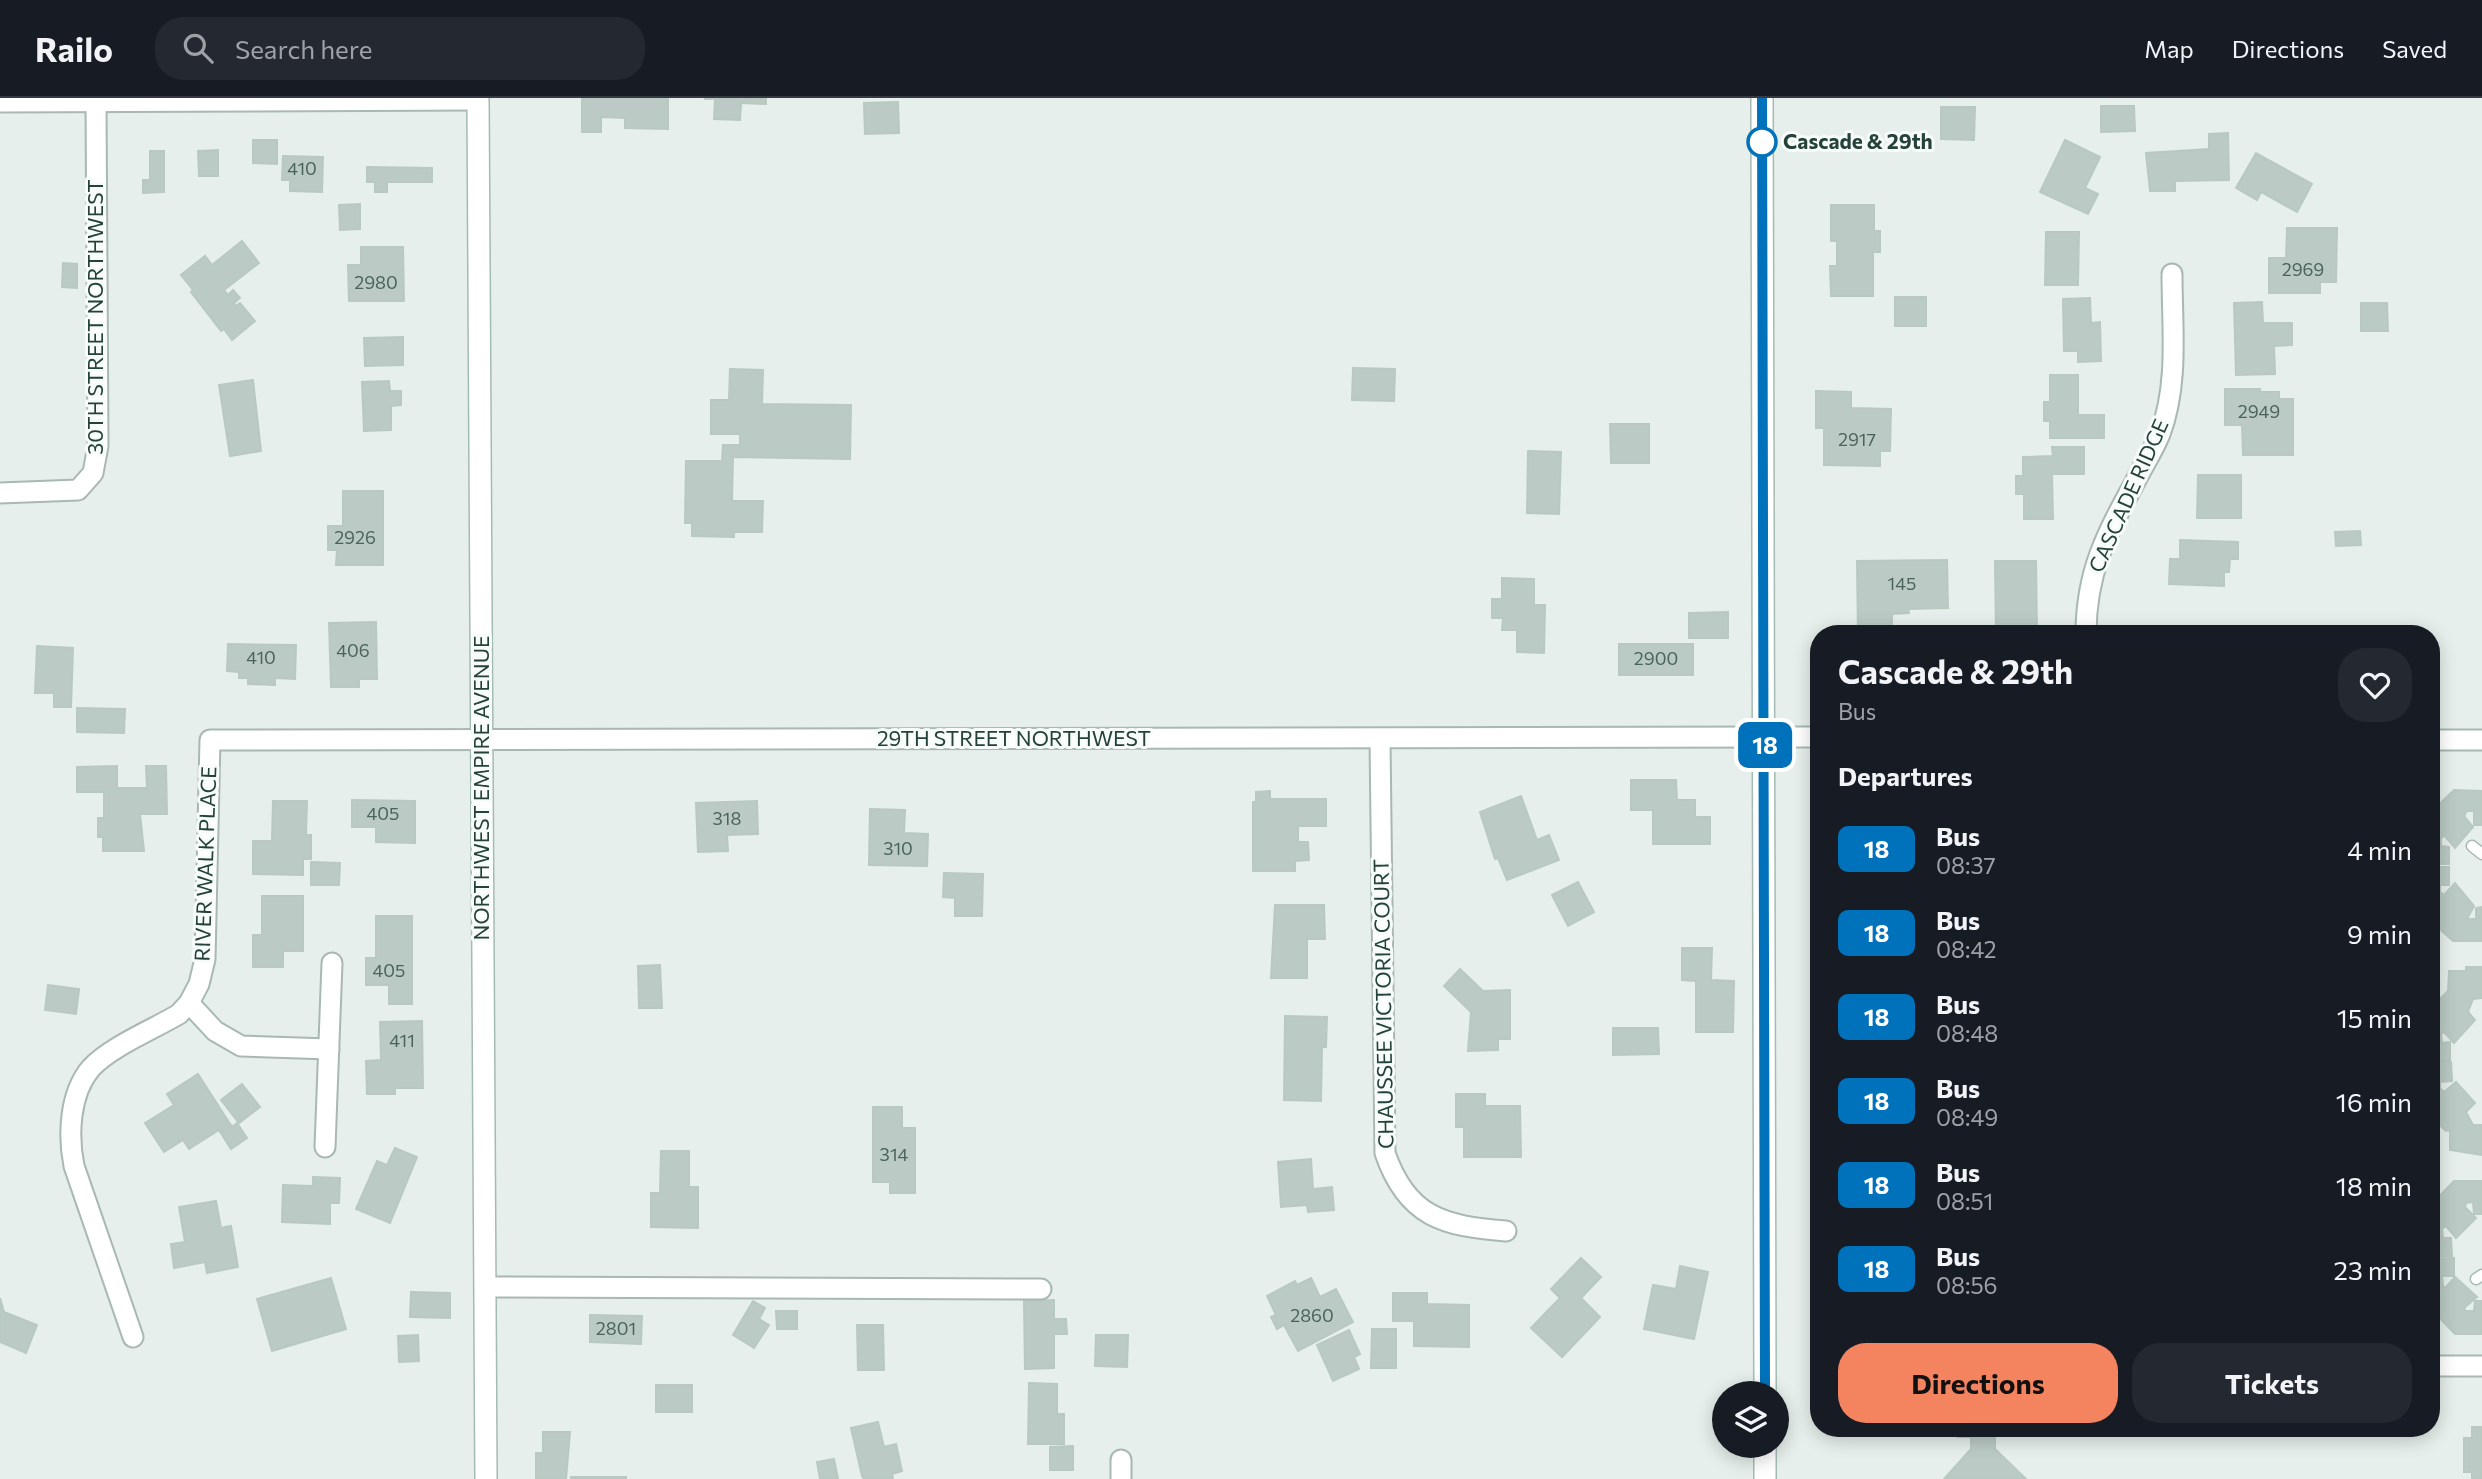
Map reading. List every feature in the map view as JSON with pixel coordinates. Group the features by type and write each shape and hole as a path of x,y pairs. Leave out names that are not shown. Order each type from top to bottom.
{"street":[{"path":"1762,98 1765,1381"},
{"path":"0,102 478,99"},
{"name":"NORTHWEST EMPIRE AVENUE","path":"478,99 486,1479"},
{"name":"30TH STREET NORTHWEST","path":"0,493 78,490 93,473 98,446 96,101"},
{"name":"CASCADE RIDGE","path":"2086,625 2086,607 2098,554 2155,443 2167,410 2172,379 2172,274"},
{"name":"29TH STREET NORTHWEST","path":"210,740 1810,737"},
{"name":"CHAUSSEE VICTORIA COURT","path":"1380,739 1385,1153 1394,1180 1414,1205 1439,1219 1472,1228 1506,1231"},
{"name":"RIVER WALK PLACE","path":"133,1337 74,1166 69,1141 72,1116 91,1069 179,1014 189,1003 199,984 205,959 210,740"},
{"path":"2440,740 2482,740"},
{"path":"325,1147 332,963"},
{"path":"189,1003 215,1031 241,1046 329,1049"},
{"path":"485,1287 1041,1289"},
{"path":"2440,1366 2482,1366"},
{"path":"1765,1458 1765,1479"}],"lane":[{"path":"2472,846 2482,854"}],"building":[{"path":"582,98 668,98 668,129 625,128 625,118 601,117 601,132 582,132"},
{"path":"766,98 766,104 741,103 740,120 714,119 715,99 704,99"},
{"path":"898,102 899,133 865,134 864,103"},
{"path":"2101,106 2134,106 2135,131 2101,132"},
{"path":"1941,107 1975,107 1974,140 1941,139"},
{"path":"2228,133 2229,180 2175,181 2175,191 2150,191 2146,153 2209,149 2209,134"},
{"path":"253,140 277,140 277,164 253,163"},
{"path":"2065,140 2100,157 2085,188 2098,194 2088,214 2040,192"},
{"path":"218,150 218,176 199,176 198,151"},
{"path":"150,151 164,151 164,192 143,193 143,180 150,180"},
{"path":"2256,153 2312,184 2297,212 2261,192 2257,200 2236,188"},
{"path":"283,156 323,157 322,192 290,191 290,180 282,180"},
{"path":"367,167 432,168 432,182 387,182 387,192 375,192 375,182 367,182"},
{"path":"360,204 360,229 340,230 339,205"},
{"path":"1831,205 1874,205 1874,231 1880,231 1880,252 1873,252 1873,296 1831,296 1830,266 1837,266 1837,241 1831,241"},
{"path":"2287,228 2337,228 2336,282 2320,282 2320,293 2269,293 2269,258 2286,258"},
{"path":"2046,232 2079,232 2078,285 2045,285"},
{"path":"242,241 259,263 224,290 228,295 233,290 240,298 234,303 236,306 240,303 255,321 232,340 224,329 221,331 181,275 205,256 212,265"},
{"path":"361,247 403,247 404,301 349,301 348,265 361,265"},
{"path":"63,263 77,264 77,288 62,287"},
{"path":"1895,297 1926,297 1926,326 1895,326"},
{"path":"2090,298 2091,323 2100,322 2101,361 2078,362 2078,351 2064,351 2063,299"},
{"path":"2262,302 2263,323 2292,323 2292,345 2274,346 2275,374 2236,375 2234,303"},
{"path":"2361,303 2387,303 2388,331 2361,331"},
{"path":"403,337 403,365 365,366 364,338"},
{"path":"1353,368 1395,369 1394,401 1352,400"},
{"path":"730,369 763,370 762,404 851,405 850,459 733,457 732,501 763,501 762,532 734,532 734,537 692,536 692,523 685,523 686,461 722,461 723,445 740,445 740,434 711,434 711,400 729,400"},
{"path":"2050,375 2078,375 2078,415 2104,415 2104,438 2050,438 2050,421 2044,421 2044,402 2050,402"},
{"path":"253,380 261,451 230,456 219,385"},
{"path":"389,381 390,391 401,391 401,405 391,406 391,430 364,431 362,382"},
{"path":"2225,389 2260,389 2260,392 2279,392 2279,399 2293,399 2293,455 2243,455 2242,425 2225,425"},
{"path":"1816,391 1851,392 1851,408 1891,409 1890,451 1880,451 1880,466 1824,465 1824,428 1816,428"},
{"path":"1610,424 1649,424 1649,463 1611,463"},
{"path":"2052,447 2084,447 2084,474 2052,474 2053,519 2024,519 2024,494 2016,494 2016,476 2023,476 2023,457 2053,456"},
{"path":"1528,451 1561,452 1559,514 1527,513"},
{"path":"2198,475 2241,475 2241,518 2197,518"},
{"path":"343,491 383,491 383,565 336,565 337,550 328,550 328,526 343,526"},
{"path":"2360,531 2361,545 2336,546 2335,532"},
{"path":"2180,540 2238,542 2238,559 2230,559 2229,572 2224,572 2224,586 2169,584 2170,559 2180,559"},
{"path":"1947,560 1948,608 1908,609 1909,613 1892,614 1892,625 1858,625 1857,561"},
{"path":"1995,561 2036,561 2037,625 1996,625"},
{"path":"1502,578 1534,579 1534,605 1545,605 1544,653 1517,652 1517,630 1502,630 1503,618 1492,618 1492,599 1502,599"},
{"path":"1728,612 1728,638 1689,638 1689,613"},
{"path":"376,622 377,679 359,679 359,687 331,687 329,623"},
{"path":"228,644 296,645 295,679 275,678 275,685 248,684 248,678 239,678 239,672 227,671"},
{"path":"1619,644 1693,644 1693,675 1619,675"},
{"path":"37,646 73,648 71,707 54,707 54,693 35,693"},
{"path":"77,708 125,709 124,733 77,732"},
{"path":"117,766 117,788 147,788 146,766 166,766 167,814 140,814 144,851 103,851 103,837 98,837 98,818 104,818 104,792 77,792 77,767"},
{"path":"1631,780 1676,780 1677,800 1695,800 1695,817 1710,817 1710,844 1653,844 1653,810 1631,810"},
{"path":"2454,790 2482,791 2482,825 2474,825 2474,811 2467,811 2464,816 2473,827 2455,848 2444,835 2441,839 2441,846 2449,847 2449,864 2440,864 2440,803"},
{"path":"1270,791 1270,799 1326,799 1326,826 1298,826 1298,842 1308,842 1309,860 1295,861 1295,871 1253,871 1253,802 1256,802 1256,792"},
{"path":"1521,796 1537,840 1549,835 1559,860 1507,880 1498,858 1495,859 1480,812"},
{"path":"352,800 415,801 415,843 376,842 376,827 352,827"},
{"path":"273,801 307,801 306,835 311,835 311,859 303,859 303,875 253,874 253,841 272,841"},
{"path":"757,801 758,834 727,835 728,851 698,852 696,803"},
{"path":"870,809 905,810 904,833 928,834 927,866 869,865"},
{"path":"311,862 340,863 339,885 311,885"},
{"path":"2440,867 2449,867 2449,885 2440,885"},
{"path":"944,873 983,874 982,916 955,916 955,898 943,897"},
{"path":"1578,882 1594,912 1568,926 1552,895"},
{"path":"2455,883 2474,906 2467,919 2476,919 2476,908 2482,907 2482,941 2453,941 2440,929 2440,892 2444,895"},
{"path":"262,896 303,896 303,951 283,951 283,967 253,967 253,935 262,935"},
{"path":"1275,905 1324,905 1325,939 1307,939 1307,978 1271,978"},
{"path":"376,916 412,916 412,1004 389,1004 389,985 366,985 366,958 376,958"},
{"path":"1682,948 1712,948 1711,980 1734,981 1733,1032 1696,1032 1696,981 1682,980"},
{"path":"660,965 662,1008 639,1008 638,966"},
{"path":"2466,967 2482,967 2482,998 2473,999 2468,1012 2475,1020 2454,1043 2444,1032 2441,1034 2442,1043 2450,1042 2450,1060 2440,1060 2440,999 2448,991 2449,971 2466,971"},
{"path":"1460,969 1483,991 1510,990 1510,1039 1498,1039 1498,1050 1468,1051 1471,1012 1444,986"},
{"path":"48,985 79,989 76,1014 45,1010"},
{"path":"1285,1016 1327,1017 1326,1047 1322,1047 1321,1101 1284,1100"},
{"path":"422,1021 423,1088 395,1088 395,1094 367,1094 366,1061 381,1060 380,1022"},
{"path":"1613,1028 1658,1028 1659,1054 1613,1055"},
{"path":"2440,1062 2451,1062 2452,1081 2440,1082"},
{"path":"198,1074 232,1127 237,1123 247,1138 231,1149 219,1130 189,1149 183,1140 164,1152 145,1123 174,1105 167,1094"},
{"path":"2456,1082 2475,1103 2466,1112 2473,1125 2482,1125 2482,1155 2450,1150 2450,1130 2446,1131 2440,1125 2440,1088 2444,1092"},
{"path":"242,1084 260,1107 239,1123 221,1100"},
{"path":"1456,1094 1485,1094 1485,1106 1520,1106 1521,1157 1464,1157 1464,1127 1456,1127"},
{"path":"873,1107 902,1107 902,1128 915,1128 915,1193 890,1193 890,1182 873,1182"},
{"path":"395,1148 417,1157 390,1223 356,1209 377,1161 387,1165"},
{"path":"661,1151 689,1151 689,1187 698,1187 698,1228 651,1227 651,1193 660,1193"},
{"path":"1311,1159 1313,1189 1332,1187 1334,1210 1308,1212 1307,1205 1281,1207 1278,1162"},
{"path":"313,1177 340,1178 339,1203 330,1203 330,1224 282,1222 283,1185 313,1186"},
{"path":"2454,1181 2482,1181 2482,1214 2474,1214 2473,1202 2466,1203 2465,1207 2476,1218 2456,1238 2446,1226 2442,1229 2443,1238 2451,1238 2452,1256 2440,1257 2440,1196"},
{"path":"216,1201 221,1228 231,1226 238,1267 207,1273 205,1262 174,1268 171,1244 185,1242 179,1207"},
{"path":"1581,1258 1601,1277 1581,1298 1600,1317 1562,1357 1531,1328 1560,1298 1551,1289"},
{"path":"2454,1258 2454,1276 2442,1276 2443,1286 2445,1288 2455,1277 2477,1297 2464,1308 2466,1311 2474,1311 2475,1301 2482,1301 2482,1334 2455,1334 2440,1318 2440,1259"},
{"path":"1680,1266 1708,1272 1694,1339 1644,1329 1653,1285 1676,1289"},
{"path":"331,1278 346,1329 272,1351 257,1299"},
{"path":"1311,1278 1320,1297 1336,1289 1353,1322 1298,1351 1284,1325 1277,1329 1271,1317 1276,1315 1267,1296 1295,1281 1297,1285"},
{"path":"411,1292 450,1293 450,1318 410,1317"},
{"path":"1393,1293 1427,1293 1427,1304 1469,1305 1469,1347 1414,1346 1414,1321 1393,1321"},
{"path":"0,1298 4,1312 37,1325 26,1353 0,1342"},
{"path":"1054,1300 1054,1319 1066,1319 1067,1334 1054,1334 1054,1368 1025,1369 1024,1301"},
{"path":"753,1301 765,1308 759,1319 769,1325 754,1348 733,1335"},
{"path":"776,1311 797,1311 797,1329 777,1329"},
{"path":"590,1315 642,1316 641,1344 590,1342"},
{"path":"857,1325 883,1325 884,1370 858,1370"},
{"path":"1372,1329 1396,1329 1396,1368 1371,1368"},
{"path":"1349,1330 1360,1354 1354,1357 1359,1369 1333,1381 1317,1345"},
{"path":"418,1335 419,1361 399,1362 398,1336"},
{"path":"1096,1335 1128,1335 1127,1367 1095,1366"},
{"path":"1029,1383 1057,1384 1057,1414 1064,1414 1064,1444 1028,1444"},
{"path":"656,1385 692,1385 692,1412 656,1412"},
{"path":"878,1422 884,1447 896,1444 902,1471 892,1474 893,1479 864,1479 862,1476 851,1428"},
{"path":"2472,1427 2482,1427 2482,1479 2472,1479 2472,1472 2464,1472 2464,1438 2472,1438"},
{"path":"543,1432 570,1432 566,1479 536,1479 536,1453 543,1453"},
{"path":"1971,1437 1995,1437 1995,1449 2026,1479 1944,1479 1971,1449"},
{"path":"1073,1446 1073,1470 1050,1470 1050,1447"},
{"path":"834,1459 838,1479 820,1479 817,1462"},
{"path":"626,1477 626,1479 571,1479"}],"bus line":[{"name":"18","path":"1762,98 1765,1381"}],"place":[{"name":"Cascade & 29th","path":"1762,142"}]}
